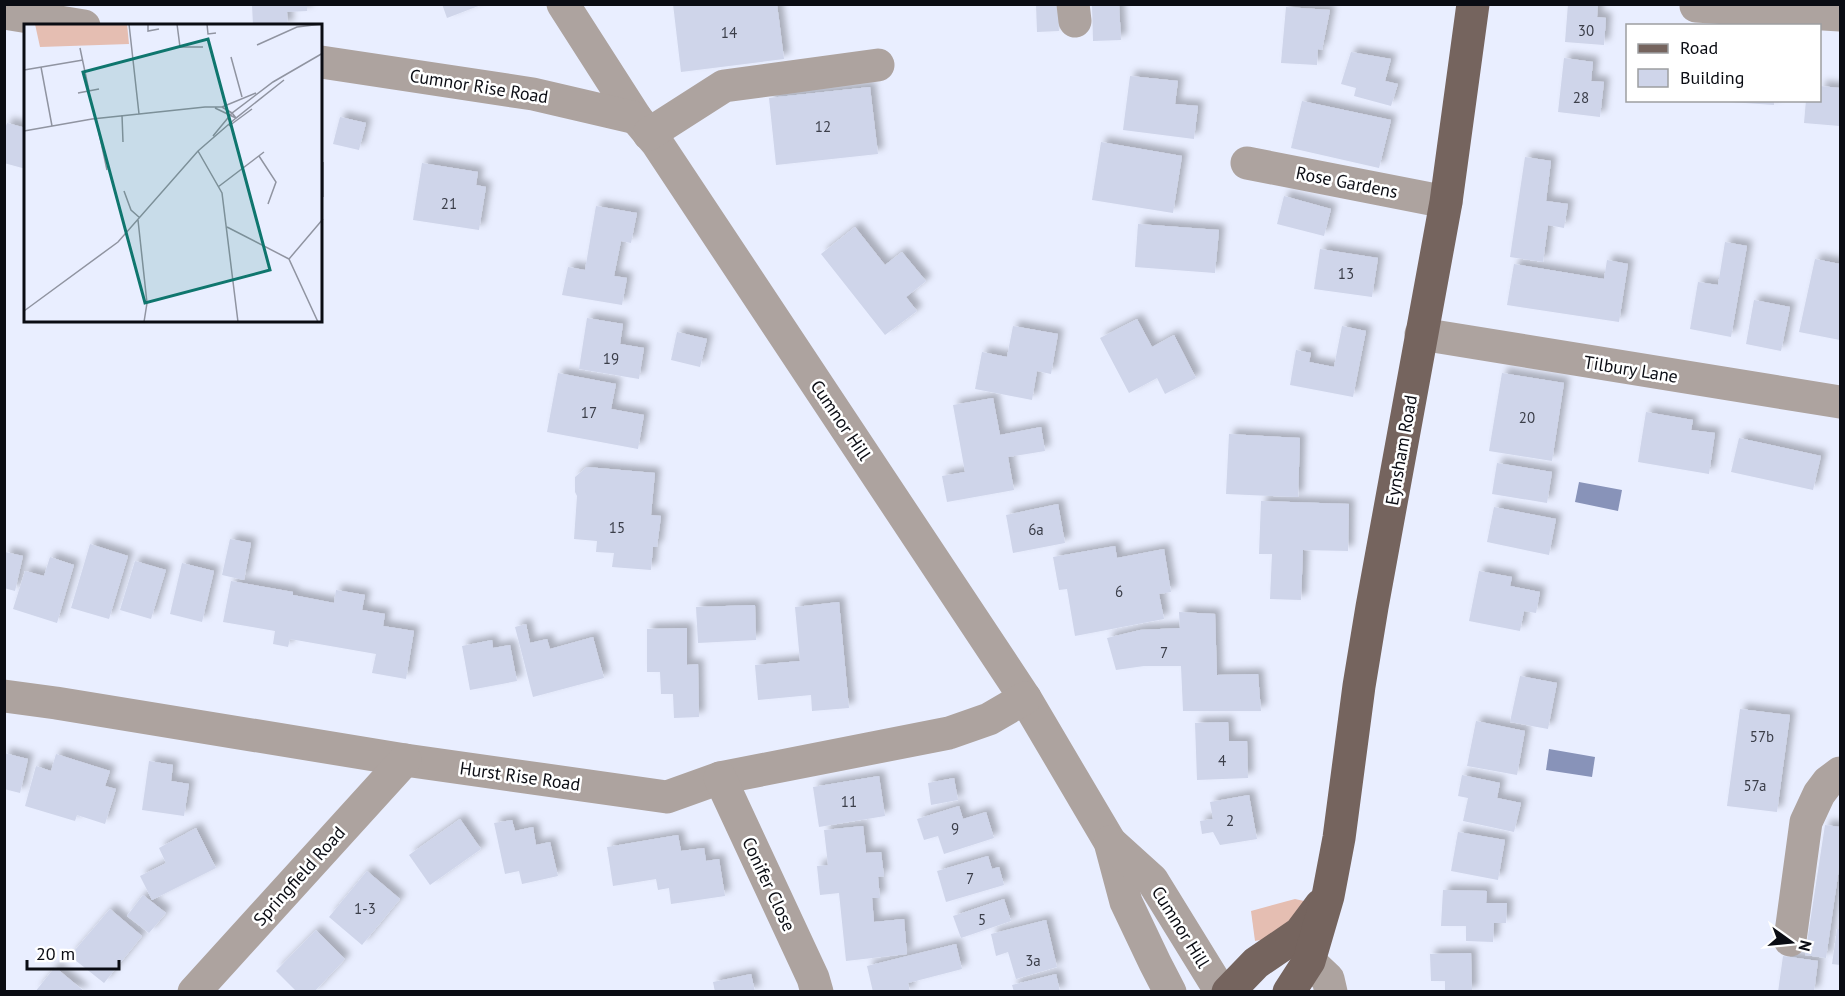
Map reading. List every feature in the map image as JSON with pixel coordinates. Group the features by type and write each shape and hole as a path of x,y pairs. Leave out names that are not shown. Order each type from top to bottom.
{"main road":[{"name":"Eynsham Road","path":"1289,992 1310,962 1328,896 1339,838 1370,618 1446,202 1473,4"},
{"name":"Eynsham Road","path":"1228,992 1256,963 1300,933 1328,896"}],"street":[{"name":"Cumnor Hill","path":"563,4 642,126 657,143 1026,698 1110,842 1126,902 1154,977 1170,992"},
{"path":"1696,12 1840,15"},
{"path":"4,13 72,24"},
{"name":"Cumnor Rise Road","path":"322,62 533,94 642,126"},
{"path":"642,126 724,86 878,65"},
{"name":"Rose Gardens","path":"1247,163 1446,202"},
{"name":"Tilbury Lane","path":"1421,334 1840,402"},
{"name":"Hurst Rise Road","path":"4,696 405,760 667,797 720,778 949,733 989,719 1026,698"},
{"name":"Springfield Road","path":"194,992 405,760"},
{"path":"1790,940 1806,822 1819,794 1828,782 1840,773"},
{"name":"Conifer Close","path":"720,778 813,978 817,992"},
{"name":"Cumnor Hill","path":"1110,842 1152,880 1221,992"},
{"path":"1310,962 1328,979 1332,992"}],"shaded area":[{"path":"1295,899 1304,901 1297,916 1272,938 1255,941 1251,911"}],"water":[{"path":"1579,482 1622,490 1618,511 1575,502"},
{"path":"1549,749 1595,757 1592,777 1546,770"}],"building":[{"path":"252,4 307,4 307,11 287,12 288,24 253,24"},
{"path":"442,4 481,4 481,5 447,18"},
{"path":"673,4 777,4 784,59 681,72"},
{"path":"1036,4 1057,4 1059,31 1037,32"},
{"path":"1092,4 1119,4 1121,40 1093,41"},
{"path":"1568,4 1598,4 1597,17 1606,18 1604,45 1565,42"},
{"path":"1286,7 1330,10 1322,50 1318,49 1317,65 1281,63"},
{"path":"1351,52 1391,59 1385,81 1398,84 1391,106 1354,96 1356,88 1341,84"},
{"path":"1564,58 1593,62 1591,81 1604,82 1600,117 1558,112"},
{"path":"1130,76 1178,81 1175,104 1198,106 1194,139 1123,130"},
{"path":"1821,86 1840,88 1840,126 1804,123 1806,102 1821,102"},
{"path":"870,87 878,154 776,165 769,98"},
{"path":"1302,101 1391,120 1379,168 1291,148"},
{"path":"1730,102 1774,102 1774,105"},
{"path":"340,117 366,123 359,150 333,144"},
{"path":"7,123 24,127 24,168 4,163 4,132"},
{"path":"1101,142 1182,156 1173,213 1092,200"},
{"path":"1525,157 1551,161 1546,201 1568,204 1564,228 1548,225 1543,262 1510,257"},
{"path":"422,163 478,172 476,185 486,187 479,230 413,220"},
{"path":"1284,196 1331,209 1324,236 1277,224"},
{"path":"596,206 637,213 631,243 621,241 614,276 627,278 622,305 562,295 568,267 585,270"},
{"path":"1138,224 1219,230 1215,273 1135,267"},
{"path":"855,227 885,265 902,252 926,281 906,297 917,311 885,335 821,254"},
{"path":"1725,242 1747,246 1731,337 1690,329 1698,282 1718,285"},
{"path":"1320,249 1378,258 1372,297 1314,289"},
{"path":"1815,259 1840,264 1840,340 1799,332"},
{"path":"1607,260 1628,264 1619,322 1507,305 1514,264 1604,279"},
{"path":"1754,300 1790,307 1781,351 1746,344"},
{"path":"587,318 623,324 620,344 644,348 639,379 579,369"},
{"path":"1137,319 1152,347 1174,335 1196,378 1165,394 1157,378 1129,393 1100,338"},
{"path":"1013,326 1058,334 1051,374 1037,371 1032,400 975,389 982,352 1007,357"},
{"path":"1342,326 1366,331 1353,397 1290,385 1296,350 1311,353 1309,362 1334,367"},
{"path":"677,332 707,339 700,367 671,360"},
{"path":"558,373 616,384 611,409 644,415 638,449 547,432"},
{"path":"1502,373 1564,383 1552,461 1489,451"},
{"path":"993,398 1000,435 1041,427 1045,451 1008,457 1014,490 947,502 942,476 965,472 953,405"},
{"path":"1646,412 1693,420 1691,430 1715,433 1709,474 1638,462"},
{"path":"1229,434 1300,438 1298,497 1226,494"},
{"path":"1739,438 1821,456 1813,490 1731,472"},
{"path":"1497,463 1552,472 1547,503 1492,494"},
{"path":"587,467 655,473 651,515 661,516 657,547 653,547 651,570 612,567 614,553 596,552 597,541 574,539 577,496 575,477"},
{"path":"1261,501 1349,504 1348,551 1303,550 1301,600 1270,599 1272,554 1259,554"},
{"path":"1058,504 1065,543 1013,553 1006,515"},
{"path":"1494,507 1556,519 1549,555 1487,542"},
{"path":"230,539 251,543 244,580 222,575"},
{"path":"90,544 128,556 109,619 71,608"},
{"path":"1115,546 1117,558 1164,549 1171,592 1159,594 1164,619 1075,636 1067,589 1059,590 1053,557"},
{"path":"5,552 23,556 15,591 4,588"},
{"path":"50,557 74,565 57,623 13,609 25,571 44,576"},
{"path":"135,561 166,570 151,619 120,610"},
{"path":"182,563 214,571 202,622 170,614"},
{"path":"1479,571 1512,577 1510,586 1540,592 1536,613 1524,611 1520,631 1469,621"},
{"path":"231,581 293,592 293,595 334,603 336,590 365,595 362,610 385,614 383,626 414,631 406,679 372,673 376,654 290,639 288,647 273,644 275,631 223,622"},
{"path":"839,602 849,708 812,711 811,695 758,700 755,665 800,661 795,607"},
{"path":"755,605 756,640 698,643 696,607"},
{"path":"1179,612 1215,614 1217,675 1258,674 1261,711 1183,711 1181,666 1144,666 1116,670 1107,638 1140,630 1180,628"},
{"path":"526,624 530,643 547,639 550,649 593,637 604,678 533,697 515,627"},
{"path":"687,628 687,665 698,664 699,717 674,718 673,694 661,694 660,672 647,672 647,629"},
{"path":"492,640 493,648 510,645 517,681 470,690 462,646"},
{"path":"1520,676 1557,683 1548,729 1510,722"},
{"path":"1740,709 1790,715 1777,812 1727,806"},
{"path":"1476,721 1525,731 1517,775 1467,766"},
{"path":"1228,722 1229,741 1247,741 1248,778 1197,780 1195,723"},
{"path":"4,753 28,759 20,793 4,789"},
{"path":"56,754 110,771 105,786 116,789 105,824 77,815 75,821 25,806 36,766 51,771"},
{"path":"149,761 173,765 171,781 189,784 184,816 142,810"},
{"path":"1462,775 1500,783 1497,798 1521,803 1514,832 1463,821 1468,798 1458,796"},
{"path":"879,776 885,816 819,827 813,787"},
{"path":"954,778 958,800 931,805 928,783"},
{"path":"1249,795 1257,839 1220,845 1213,832 1202,834 1200,821 1213,819 1210,802"},
{"path":"959,806 963,819 986,812 994,838 944,854 938,836 924,840 917,819"},
{"path":"460,819 481,849 430,885 409,855"},
{"path":"512,820 515,831 533,827 536,845 550,842 558,876 522,884 519,871 505,874 494,823"},
{"path":"1825,825 1840,827 1840,861 1826,958 1805,955"},
{"path":"863,826 866,853 881,852 884,876 878,877 880,898 872,898 874,922 904,919 907,954 846,961 839,893 820,895 817,866 828,865 824,830"},
{"path":"196,828 216,868 152,900 140,876 166,863 159,848"},
{"path":"1458,832 1505,840 1498,880 1451,871"},
{"path":"678,835 681,851 704,848 706,861 719,859 725,896 671,904 669,888 658,890 656,879 613,886 607,847"},
{"path":"988,856 992,869 999,867 1004,885 946,902 937,871"},
{"path":"367,871 400,899 362,945 329,917"},
{"path":"1443,890 1487,891 1486,903 1507,903 1506,923 1494,923 1493,942 1466,941 1466,926 1441,926"},
{"path":"143,895 166,913 149,933 127,916"},
{"path":"1004,899 1011,921 961,938 953,916"},
{"path":"110,909 142,936 104,983 70,956"},
{"path":"1046,920 1057,967 1016,979 1008,952 996,956 991,934"},
{"path":"1837,929 1840,929 1840,965 1832,964"},
{"path":"316,930 345,959 314,992 297,992 276,971"},
{"path":"956,944 962,969 908,983 910,992 873,992 867,966"},
{"path":"1471,953 1472,992 1445,992 1445,981 1431,981 1430,954"},
{"path":"1783,956 1818,961 1814,992 1778,992"},
{"path":"55,967 85,992 35,992"},
{"path":"751,974 755,992 715,992 713,982"},
{"path":"1056,974 1060,992 1014,992 1012,985"}]}
